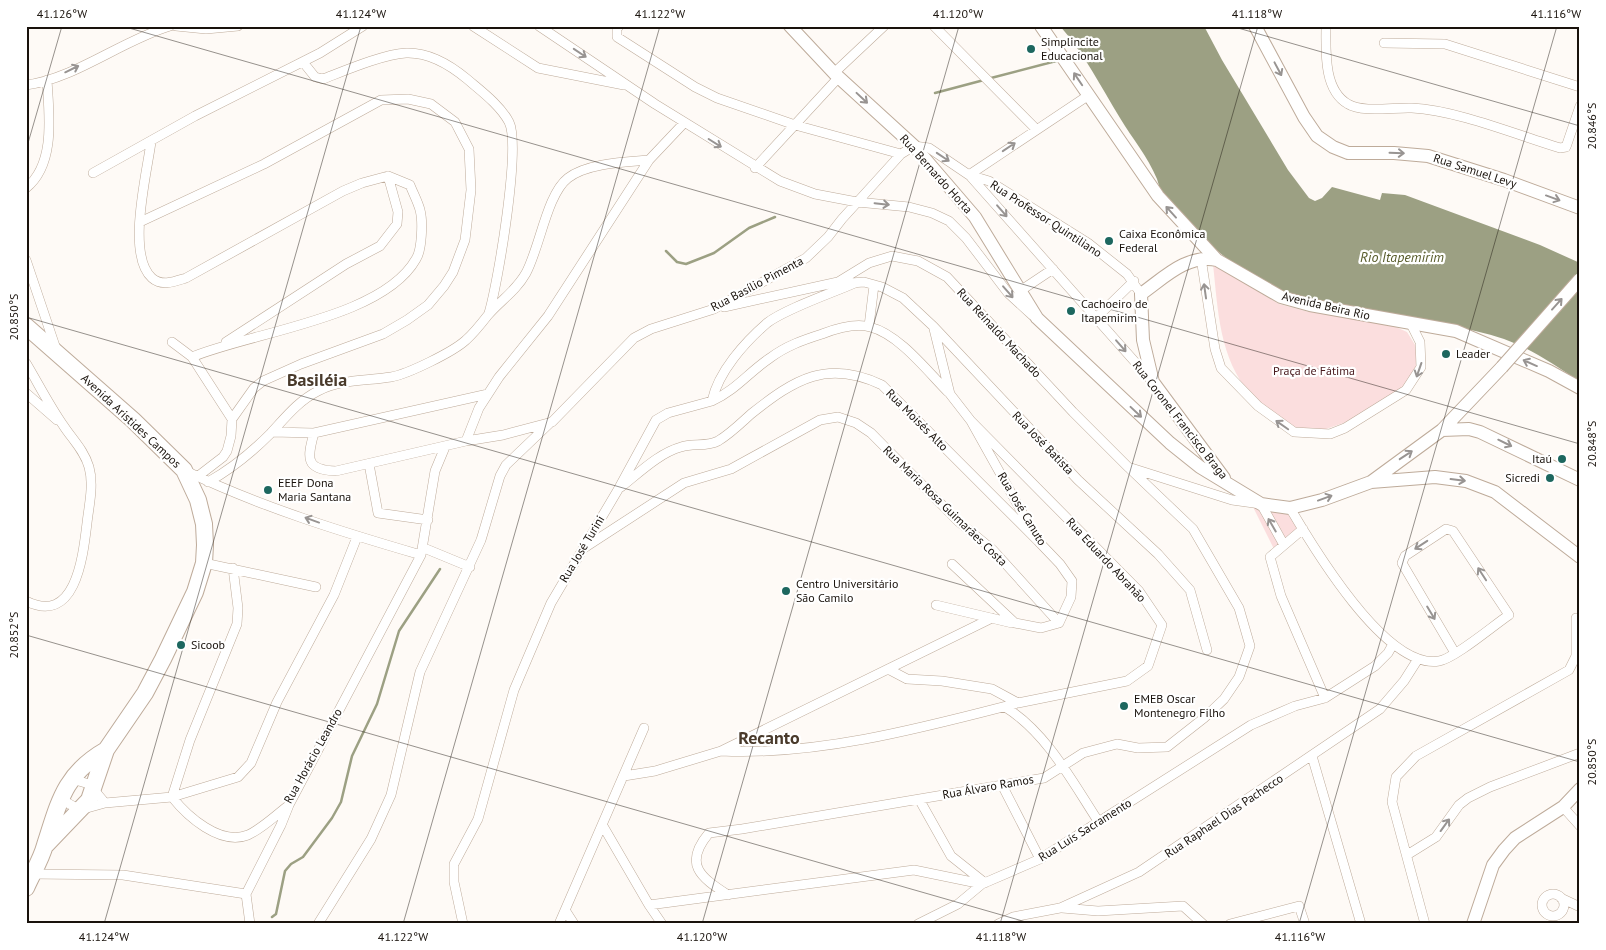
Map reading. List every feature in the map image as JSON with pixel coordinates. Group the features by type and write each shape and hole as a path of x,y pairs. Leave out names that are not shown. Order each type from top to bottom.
{"highway":[{"name":"Avenida Aristides Campos","path":"26,326 190,473 204,524 204,563 196,592 163,660 145,692 106,750 89,800 46,846"},
{"name":"Avenida Aristides Campos","path":"29,881 46,846 50,824 62,795 72,779 88,761 106,750"}],"main road":[{"name":"Rua Bernardo Horta","path":"790,26 836,75 914,146 975,217 1037,318 1170,443 1200,467 1260,504"},
{"name":"Avenida Beira Rio","path":"1042,26 1158,196 1216,260 1266,290 1294,301 1456,331 1473,337 1577,386"},
{"name":"Rua Samuel Levy","path":"1255,26 1304,117 1317,136 1333,147 1348,153 1394,153 1437,158 1580,208"},
{"path":"1141,294 1182,265 1201,258 1216,260"},
{"path":"1370,482 1442,430 1502,367 1580,279"},
{"name":"Rua Professor Quintiliano","path":"1141,294 1143,340 1152,382"},
{"name":"Rua Coronel Francisco Braga","path":"1152,382 1206,456 1231,486"},
{"path":"1442,430 1469,429 1480,432 1580,480"},
{"path":"1260,504 1290,508 1322,500 1370,482 1434,477 1466,481 1495,492 1580,556"},
{"path":"1473,924 1494,864 1504,850 1515,838 1563,807 1580,789"},
{"path":"1477,924 1479,908"}],"street":[{"path":"26,84 47,80 124,44 170,26"},
{"path":"176,26 206,29 238,26"},
{"path":"93,173 195,116 303,62 363,26"},
{"path":"473,26 538,68 627,85"},
{"path":"539,26 684,123 780,181 815,194 857,202 909,207 932,213 948,221 966,238 1008,293 1037,318"},
{"path":"619,26 617,37 695,87 717,98 795,125 901,154"},
{"path":"756,168 795,125 836,75 884,26"},
{"path":"934,26 1036,129"},
{"path":"1326,26 1326,62 1332,84 1347,104 1357,108 1415,108 1451,115 1560,148 1566,147 1580,106"},
{"path":"1384,43 1445,44 1580,87"},
{"path":"303,62 315,77 323,79 404,53 429,56 456,70 478,88 510,123 512,146 506,218 501,260 489,314"},
{"path":"26,188 39,172 47,147 49,122 47,80"},
{"path":"969,175 1089,95"},
{"path":"140,222 264,164 381,100 408,99 431,104 455,122 469,149 471,190 465,240 453,272 428,305 382,334 301,364 263,381 254,388 232,419 231,436 227,451 222,457 190,473"},
{"path":"466,441 472,423 488,394 548,316 649,160 684,123"},
{"path":"151,142 140,222 140,251 144,264 152,278 165,283 186,278 343,191 362,183 388,176 410,185 420,210 421,232 417,258 397,281 354,306 284,330 219,346 192,357"},
{"name":"Rua Basílio Pimenta","path":"318,924 371,839 383,816 396,776 420,672 482,540 503,470 634,338 651,329 714,309 806,258 828,237 901,154 914,146"},
{"name":"Rua Professor Quintiliano","path":"914,146 929,148 969,175 989,181 1088,243 1134,282 1141,294"},
{"path":"208,482 232,469 272,432 293,408 317,391 352,381 394,376 452,350 475,332 489,314 517,288 536,252 557,190 568,178 579,171 614,163 649,160"},
{"name":"Rua Coronel Francisco Braga","path":"969,175 1152,382"},
{"path":"219,346 346,264 380,246 397,224 398,212 388,176"},
{"name":"Rua Reinaldo Machado","path":"714,309 766,300 838,282 869,263 892,256 918,261 947,277 1073,412 1128,466 1232,500 1260,504"},
{"path":"1201,258 1215,349 1221,368 1258,406 1294,432 1330,434 1345,428 1406,390 1421,367 1420,342 1411,324"},
{"path":"26,260 59,357"},
{"path":"1020,291 1053,269"},
{"name":"Rua José Batista","path":"838,282 874,285 903,298 934,327 1078,480 1158,554 1190,590 1207,650"},
{"path":"1096,318 1134,282"},
{"path":"712,401 715,389 727,366 768,322 855,283"},
{"path":"874,285 869,326 899,343 950,394"},
{"name":"Rua José Turini","path":"463,924 454,882 454,864 482,806 501,731 514,690 550,603 619,488 656,420 668,413 712,401 730,393 769,358 796,342 831,331 869,326"},
{"name":"Rua José Canuto","path":"934,327 950,394 971,421 1038,541 1060,564 1072,581 1071,597 1058,623"},
{"path":"172,342 192,357 232,419"},
{"path":"26,363 62,425 83,453 89,468 91,484 84,546 75,582 68,595 59,603 48,607 36,606 26,601"},
{"name":"Rua Moisés Alto","path":"619,488 672,450 682,446 718,441 766,402 804,379 822,373 848,372 882,385 1038,541"},
{"path":"26,393 62,425"},
{"path":"272,432 314,433 488,394"},
{"name":"Rua Maria Rosa Guimarães Costa","path":"581,549 684,483 731,470 802,428 820,420 838,417 856,423 871,433 959,522 993,550 1058,623"},
{"name":"Rua Eduardo Abrahão","path":"971,421 1139,591 1162,625 1148,666 1127,681 1018,703"},
{"path":"314,433 308,457 317,468 336,471 445,448 466,441 503,435 552,422"},
{"path":"423,551 435,471 445,448"},
{"path":"369,464 378,513 428,520"},
{"name":"Rua Álvaro Ramos","path":"728,895 705,880 695,864 697,847 709,833 1044,778 1083,752 1117,744 1138,748 1167,747 1204,718 1224,699 1239,677 1250,646 1239,608 1192,529 1128,466"},
{"path":"190,473 208,482 358,536 423,551 470,567"},
{"path":"1260,504 1284,545"},
{"path":"1290,508 1318,556 1355,605 1393,644 1418,659 1439,661 1455,653 1509,615 1454,531 1446,529 1405,556 1402,563 1455,653"},
{"path":"1303,529 1270,557 1281,596 1325,698"},
{"path":"62,795 66,802 80,810 105,803 172,797 238,777 251,763 277,702 334,594 358,536"},
{"name":"Rua Horácio Leandro","path":"172,797 194,820 212,830 236,837 256,830 289,805 423,551"},
{"path":"204,563 316,588"},
{"path":"952,564 1015,623"},
{"path":"172,797 190,740 236,624 238,608 233,568"},
{"path":"936,605 1041,628 1058,623"},
{"path":"624,776 655,771 721,751 992,618"},
{"path":"1425,924 1392,802 1396,777 1416,756 1557,679 1569,670 1576,656 1576,618"},
{"name":"Rua Luís Sacramento","path":"918,924 958,904 984,883 1040,859 1251,725 1294,706 1325,698 1375,666 1388,653 1393,644"},
{"name":"Rua Raphael Dias Pachecco","path":"998,924 1013,917 1060,908 1139,872 1380,709 1404,681 1418,659"},
{"path":"888,669 907,679 942,681 992,689 1018,703"},
{"path":"721,751 778,750 834,743 992,711 1018,703"},
{"path":"1005,707 1020,716 1062,765 1098,821"},
{"path":"559,924 644,728"},
{"path":"1407,855 1436,837 1459,805 1468,798 1490,787 1580,753"},
{"path":"1312,756 1361,924"},
{"path":"72,779 84,781 94,788 105,803"},
{"path":"1002,785 1040,859"},
{"path":"919,799 952,856 984,883"},
{"path":"250,924 246,894 289,805"},
{"path":"1563,807 1580,826"},
{"path":"603,826 662,924"},
{"path":"649,905 914,870 984,883"},
{"path":"29,881 123,875 246,894"},
{"path":"1546,924 1542,902 1546,897 1554,894 1580,907"},
{"path":"1543,910 1550,916 1558,914 1564,906 1561,898"},
{"path":"1060,908 1098,910 1183,906 1203,924"},
{"path":"1230,924 1299,906 1305,924"},
{"path":"565,910 574,924"}],"green space":[{"name":"Praça de Fátima","path":"1213,264 1279,304 1309,312 1337,313 1396,327 1407,332 1417,348 1416,368 1403,387 1355,419 1326,429 1293,430 1255,400 1240,381 1232,365 1222,333"},
{"path":"1253,507 1289,512 1299,529 1275,551"}],"water":[{"name":"Rio Itapemirim","path":"1060,26 1204,26 1222,60 1288,170 1309,198 1315,201 1322,198 1332,187 1380,200 1382,193 1405,195 1540,245 1580,263 1580,382 1534,353 1504,339 1437,323 1329,305 1295,295 1263,282 1234,264 1195,232 1168,204 1162,195 1157,179 1145,155 1120,118 1085,59"}],"waterway":[{"path":"991,78 1060,60"},
{"path":"935,93 984,80"},
{"path":"666,251 677,262 686,264 714,253 749,228 775,217"},
{"path":"272,917 276,914 285,871 291,864 303,857 332,818 341,802 352,756 377,704 399,631 440,569"}],"place":[{"name":"Simplincite Educacional","path":"1031,49"},
{"name":"Caixa Econômica Federal","path":"1109,241"},
{"name":"Cachoeiro de Itapemirim","path":"1071,311"},
{"name":"Leader","path":"1446,354"},
{"name":"Itaú","path":"1562,459"},
{"name":"Sicredi","path":"1550,478"},
{"name":"EEEF Dona Maria Santana","path":"268,490"},
{"name":"Centro Universitário São Camilo","path":"786,591"},
{"name":"Sicoob","path":"181,645"},
{"name":"EMEB Oscar Montenegro Filho","path":"1124,706"}],"district":[{"name":"Basiléia","path":"317,380"},
{"name":"Recanto","path":"769,738"}]}
